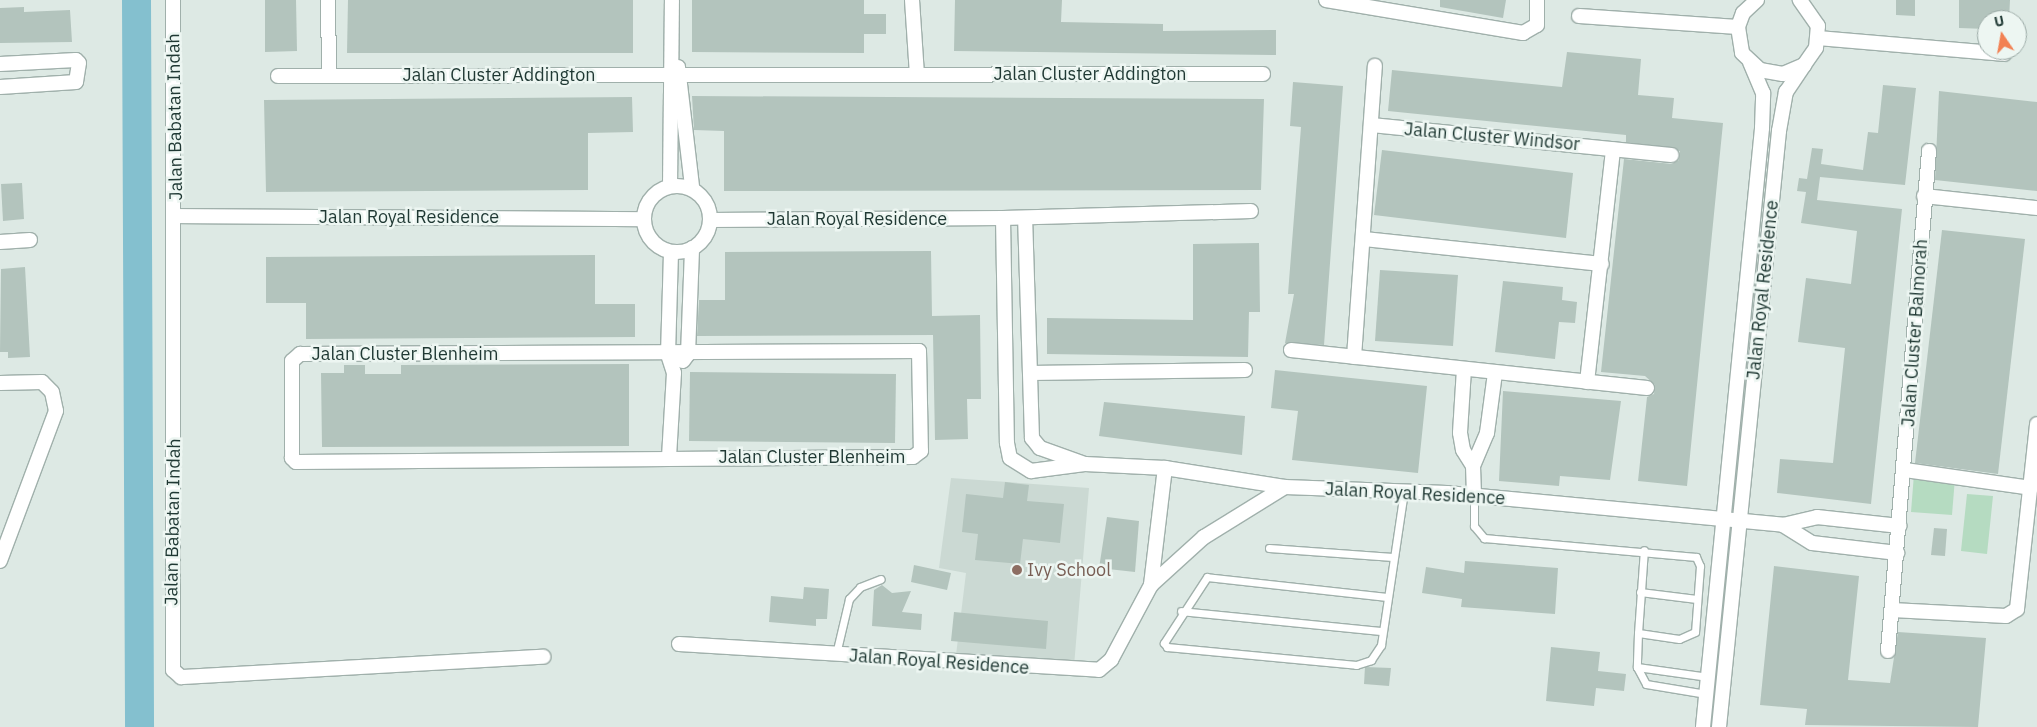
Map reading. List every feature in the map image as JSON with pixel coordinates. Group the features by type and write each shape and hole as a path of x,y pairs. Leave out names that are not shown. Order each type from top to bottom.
{"street":[{"name":"Jalan Babatan Indah","path":"173,0 176,216 173,670 181,677 543,657"},
{"path":"328,0 329,76"},
{"path":"672,0 675,75 692,187 707,202 710,220 705,238 692,248 671,252 656,246 646,234 643,219 647,203 670,186 692,187"},
{"path":"912,0 917,75"},
{"path":"1326,0 1523,34 1535,29 1537,0"},
{"path":"1579,16 1738,27 1743,13 1757,0"},
{"path":"1800,0 1814,15 1819,38 1977,52"},
{"name":"Jalan Royal Residence","path":"1703,727 1762,128 1763,93 1738,40 1738,27"},
{"name":"Jalan Royal Residence","path":"1720,727 1738,520 1779,131 1786,92 1819,38"},
{"path":"0,64 76,60 79,63 76,82 0,87"},
{"path":"1750,63 1771,74 1804,65"},
{"path":"1354,357 1375,66"},
{"name":"Jalan Cluster Addington","path":"278,76 1263,74"},
{"path":"670,186 675,75"},
{"name":"Jalan Cluster Windsor","path":"1371,125 1672,155"},
{"path":"1587,382 1614,148"},
{"name":"Jalan Cluster Balmorah","path":"1888,651 1905,470 1924,196 1929,151"},
{"path":"1924,196 2037,208"},
{"name":"Jalan Royal Residence","path":"710,220 1026,218 1252,211"},
{"name":"Jalan Royal Residence","path":"176,216 643,219"},
{"name":"Jalan Royal Residence","path":"1003,218 1010,458 1030,471 1089,464 1165,468 1285,487 1474,496 1738,520"},
{"name":"Jalan Royal Residence","path":"1026,218 1030,430 1035,445 1089,464"},
{"path":"1364,239 1602,264"},
{"path":"0,242 30,240"},
{"path":"674,373 688,354 692,248"},
{"path":"669,457 674,373 668,354 671,252"},
{"path":"1291,350 1647,388"},
{"name":"Jalan Cluster Blenheim","path":"919,351 921,451 913,457 669,457 296,462 292,458 292,361 300,354 668,354 919,351"},
{"path":"1464,369 1460,434 1463,450 1473,466"},
{"path":"1030,373 1245,370"},
{"path":"1474,496 1473,466 1487,433 1495,372"},
{"path":"0,383 42,382 52,392 56,411 0,561"},
{"path":"1892,610 2006,616 2017,609 2037,424"},
{"name":"Jalan Royal Residence","path":"1151,585 1165,468"},
{"path":"1905,470 2031,488"},
{"name":"Jalan Royal Residence","path":"679,644 1093,671 1112,660 1151,585 1204,537 1285,487"},
{"path":"1738,520 1782,525 1817,517 1900,526"},
{"path":"1782,525 1812,543 1897,552"}],"lane":[{"path":"1387,597 1207,576 1181,611 1166,636 1167,647 1356,665 1379,653 1404,492"},
{"path":"1474,496 1474,526 1484,538 1644,550 1696,557 1700,566 1691,637 1638,633"},
{"path":"1269,548 1393,557"},
{"path":"1644,550 1637,667 1646,684 1706,694"},
{"path":"836,655 849,599 860,587 881,579"},
{"path":"1640,592 1697,599"},
{"path":"1181,611 1382,631"},
{"path":"1637,667 1708,677"}],"shaded area":[{"name":"Ivy School","path":"951,478 1089,488 1074,666 956,655 966,573 939,568"}],"green space":[{"path":"1914,474 1955,478 1952,515 1911,512"},
{"path":"1967,494 1993,496 1987,554 1961,551"}],"building":[{"path":"265,0 296,0 297,51 265,52"},
{"path":"348,0 633,0 633,53 347,53"},
{"path":"692,0 864,0 864,14 886,14 886,34 864,34 864,53 692,52"},
{"path":"955,0 1062,0 1061,22 1163,24 1163,31 1276,30 1276,55 954,51"},
{"path":"1440,0 1506,0 1503,18 1440,7"},
{"path":"1896,0 1915,0 1915,16 1896,15"},
{"path":"1959,0 2010,0 2010,10 1977,10 1977,29 1959,28"},
{"path":"24,7 24,12 70,10 72,42 0,43 0,8"},
{"path":"1567,52 1641,59 1638,95 1674,98 1672,118 1723,123 1687,486 1638,481 1647,397 1654,394 1655,385 1645,376 1601,372 1624,159 1672,164 1679,160 1680,151 1626,142 1626,135 1388,111 1392,70 1562,87"},
{"path":"1293,82 1343,86 1324,345 1285,343 1294,294 1288,294 1301,127 1290,126"},
{"path":"1883,85 1916,88 1905,185 1820,177 1817,200 1902,209 1871,504 1777,493 1780,459 1833,463 1845,348 1798,342 1806,278 1851,284 1857,231 1801,223 1806,192 1797,191 1799,178 1807,179 1812,148 1823,149 1821,164 1863,170 1868,132 1878,133"},
{"path":"1939,91 2037,102 2037,191 1935,180"},
{"path":"692,96 1264,99 1261,190 724,191 724,131 694,130"},
{"path":"632,97 633,132 588,133 588,190 266,192 264,100"},
{"path":"1382,150 1573,173 1566,238 1374,215"},
{"path":"22,183 24,219 3,221 1,184"},
{"path":"1942,230 2025,239 1998,474 1915,463"},
{"path":"1259,243 1260,312 1249,312 1248,357 1047,354 1047,318 1193,320 1193,244"},
{"path":"931,251 932,316 980,315 981,399 967,399 968,439 935,440 933,335 697,336 699,300 725,300 725,252"},
{"path":"595,255 595,304 635,304 635,337 306,339 306,303 266,303 266,257"},
{"path":"25,267 30,357 8,358 8,352 0,352 1,269"},
{"path":"1380,270 1458,275 1453,346 1375,341"},
{"path":"1503,281 1563,287 1562,300 1577,302 1575,323 1559,322 1555,359 1495,352"},
{"path":"629,364 629,446 322,447 321,373 344,373 344,365 365,365 365,374 401,374 401,365"},
{"path":"1275,370 1427,386 1418,473 1292,460 1298,411 1271,408"},
{"path":"690,372 896,374 895,443 689,441"},
{"path":"1503,391 1621,401 1610,480 1560,476 1559,486 1499,481"},
{"path":"1104,402 1245,416 1242,455 1099,436"},
{"path":"1005,482 1029,485 1027,501 1064,504 1060,543 1023,539 1020,564 975,560 978,534 962,532 966,494 1003,498"},
{"path":"1107,517 1139,521 1135,572 1099,568"},
{"path":"1934,528 1947,529 1945,556 1931,555"},
{"path":"1465,561 1558,568 1555,614 1461,607 1462,599 1422,593 1426,567 1464,573"},
{"path":"914,565 951,573 947,590 911,582"},
{"path":"1774,566 1859,576 1848,680 1890,683 1898,632 1986,638 1978,727 1805,725 1807,709 1760,705"},
{"path":"882,585 892,593 911,591 902,612 922,614 921,630 872,626 874,590"},
{"path":"804,587 829,589 827,619 816,619 816,626 769,622 771,596 803,599"},
{"path":"954,612 1048,621 1046,649 951,641"},
{"path":"1551,647 1600,652 1598,671 1626,674 1624,691 1596,688 1594,706 1546,701"},
{"path":"1365,667 1391,668 1389,686 1364,684"}],"waterway":[{"path":"136,0 139,727"}],"place":[{"name":"Ivy School","path":"1017,570"}]}
